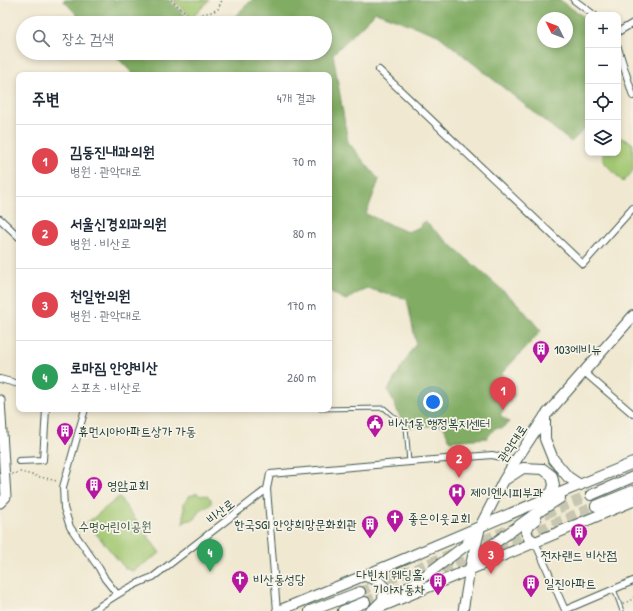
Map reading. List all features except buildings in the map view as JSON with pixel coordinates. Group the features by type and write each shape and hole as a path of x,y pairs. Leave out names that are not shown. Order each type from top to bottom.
{"main road":[{"name":"관악대로","path":"470,569 480,527 516,460 545,416 633,316"},
{"path":"545,416 545,439 553,459 568,477 580,485"},
{"path":"277,611 365,576 480,527 541,505 580,485 633,463"},
{"path":"470,569 488,548 541,505 552,492 554,485 552,476 543,469 523,468 504,480"},
{"path":"591,495 633,477"},
{"path":"596,506 633,491"},
{"path":"343,611 370,608 470,569 633,501"},
{"path":"535,542 529,538 526,532 529,525 537,518 541,505"},
{"path":"370,608 422,578 465,546 480,527"},
{"path":"365,576 376,580 384,587 383,600 370,608"},
{"path":"310,611 360,592"}],"street":[{"path":"574,0 590,12"},
{"path":"621,30 633,23"},
{"path":"621,58 633,96"},
{"path":"379,70 583,264 633,208"},
{"path":"0,219 16,234"},
{"path":"584,372 633,414"},
{"path":"0,379 16,383"},
{"path":"0,400 6,497 0,503"},
{"path":"19,461 43,460 46,412"},
{"path":"83,412 63,487 64,508 70,527 105,579 117,594"},
{"name":"비산로","path":"93,611 117,594 153,577 267,489 270,474 492,455 516,460"},
{"path":"267,489 277,611"},
{"path":"535,542 565,610 633,581"},
{"name":"관악대로","path":"463,611 470,569"}],"lane":[{"path":"332,409 384,408 406,427 409,462"},
{"path":"614,589 622,611"}],"path":[{"path":"171,0 190,16"},
{"path":"198,16 218,9 222,0"},
{"path":"5,475 20,472 64,483"},
{"path":"399,567 419,571"},
{"path":"619,604 630,600 633,597"}],"green space":[{"path":"63,0 169,0 186,16 78,16"},
{"path":"173,0 209,0 194,16 190,16"},
{"path":"252,0 560,0 585,18 585,129 571,142 438,35 376,12 333,54 348,142 379,180 366,214 407,232 420,227 424,221 518,304 541,331 502,373 514,395 500,415 509,422 502,428 495,428 487,438 450,441 443,425 410,427 401,419 388,390 416,343 407,299 366,288 346,300 332,292 332,72 131,72 120,60 332,60 332,16 235,16"},
{"path":"621,138 633,144 633,171 623,182 603,161 603,156 621,156"},
{"path":"197,493 201,496 208,496 211,499 211,504 201,509 195,519 184,522 183,524 184,502 189,496"},
{"name":"수명어린이공원","path":"119,497 160,553 133,571 125,568 87,523"}],"tunnel":[{"path":"531,520 591,495"},
{"path":"428,576 596,506"},
{"path":"470,546 512,528"},
{"path":"360,592 453,553"},
{"path":"365,602 407,585"}],"place":[{"name":"103에비뉴","path":"541,364"},
{"name":"김동진내과의원","path":"503,410"},
{"name":"비산1동 행정복지센터","path":"375,438"},
{"name":"휴먼시아아파트상가 가동","path":"65,446"},
{"name":"서울신경외과의원","path":"459,478"},
{"name":"영암교회","path":"94,500"},
{"name":"제이엔시피부과","path":"457,507"},
{"name":"좋은이웃교회","path":"395,533"},
{"name":"한국SGI 안양희망문화회관","path":"370,539"},
{"name":"전자랜드 비산점","path":"579,547"},
{"name":"로마짐 안양비산","path":"210,572"},
{"name":"천일한의원","path":"491,574"},
{"name":"비산동성당","path":"240,594"},
{"name":"다빈치 웨딩홀, 기아자동차","path":"438,596"},
{"name":"일진아파트","path":"531,598"}]}
